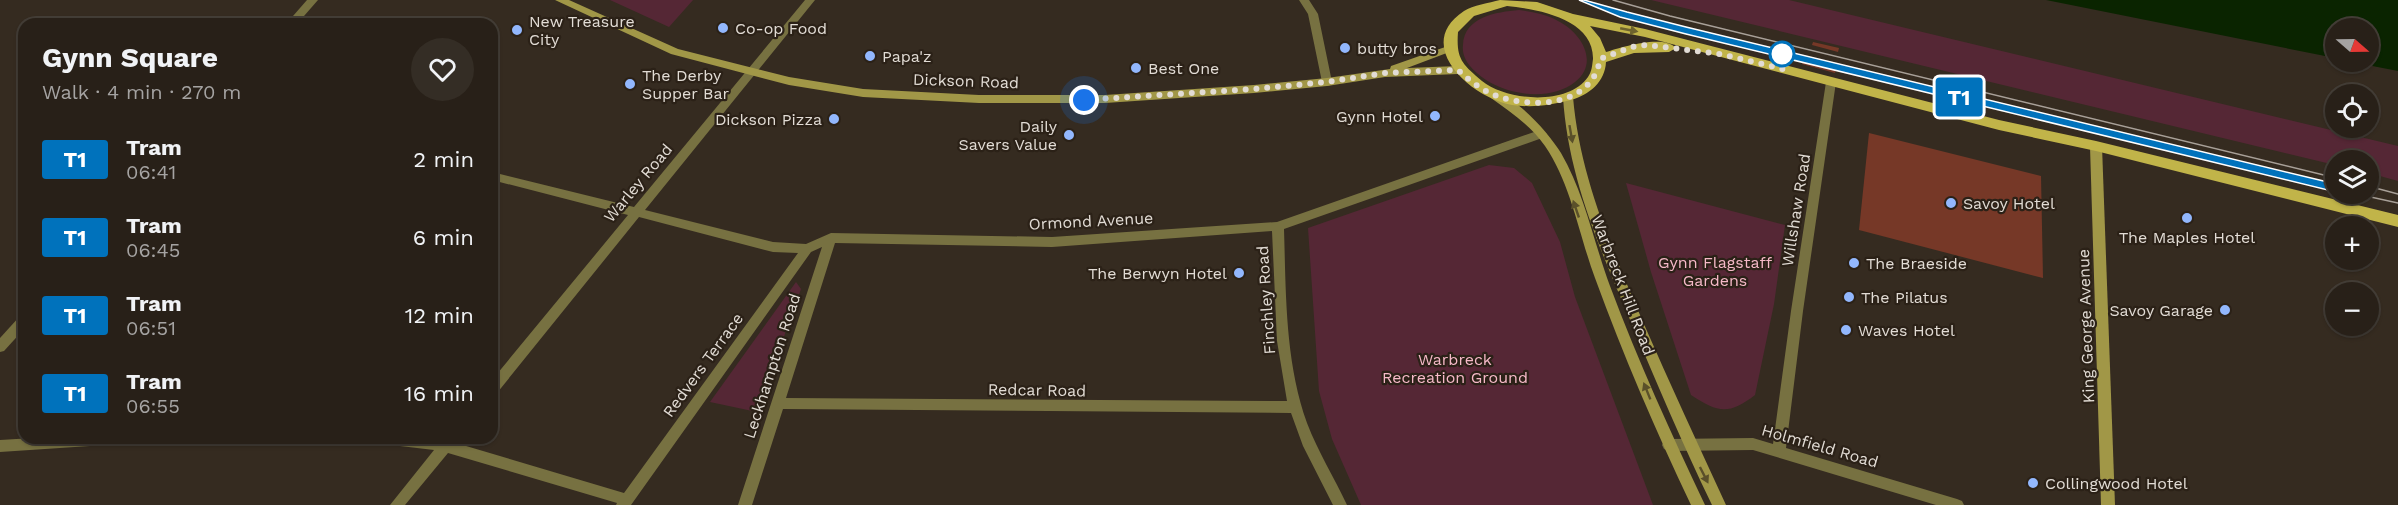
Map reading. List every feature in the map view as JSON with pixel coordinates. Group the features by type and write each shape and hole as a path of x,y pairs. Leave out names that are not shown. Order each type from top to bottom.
{"main road":[{"path":"1505,1 1529,3 1551,8 1572,18 1587,30 1597,45 1600,59 1598,71 1592,82 1582,91 1549,102 1528,102 1495,95 1474,84 1458,70 1448,49 1453,27 1471,5 1488,5 1505,1"},
{"path":"1572,18 1645,33 1999,124 2398,221"},
{"path":"1600,59 1632,47 1647,45 1720,54"}],"street":[{"path":"296,18 313,0"},
{"name":"Dickson Road","path":"560,0 675,52 752,73 863,93 979,99 1105,99 1327,82 1385,73 1458,70"},
{"name":"Warley Road","path":"498,382 810,0"},
{"path":"1304,0 1313,14 1327,82"},
{"name":"Dickson Road","path":"1385,73 1448,49"},
{"name":"Willshaw Road","path":"1779,450 1797,311 1832,82"},
{"name":"Warbreck Hill Road","path":"1495,95 1525,117 1541,134 1562,167 1594,261 1669,445 1698,505"},
{"name":"Warbreck Hill Road","path":"1568,97 1572,143 1582,180 1617,276 1689,444 1719,505"},
{"name":"Ormond Avenue","path":"807,249 831,238 1052,242 1278,226 1541,134"},
{"name":"King George Avenue","path":"2096,146 2108,505"},
{"path":"498,178 755,243 807,249"},
{"name":"Finchley Road","path":"1278,226 1283,343 1296,407 1314,457 1340,505"},
{"name":"Leckhampton Road","path":"746,505 831,238"},
{"name":"Redvers Terrace","path":"624,502 807,249"},
{"path":"0,347 18,327"},
{"name":"Redcar Road","path":"778,403 1296,407"},
{"path":"0,446 30,444"},
{"path":"397,505 447,444"},
{"path":"455,444 624,502"},
{"name":"Holmfield Road","path":"1669,445 1753,444 1957,505"}],"green space":[{"path":"610,0 693,0 669,27"},
{"path":"1651,0 1789,0 2325,128 2325,138 2365,138 2398,146 2398,181 2379,176 2379,150 2325,150 2325,163"},
{"path":"1519,10 1553,19 1574,32 1585,48 1587,57 1586,66 1575,82 1549,93 1520,93 1492,83 1470,66 1464,56 1463,48 1469,28 1475,22 1491,15"},
{"name":"Warbreck Recreation Ground","path":"1489,165 1514,168 1532,183 1560,242 1575,297 1653,505 1361,505 1332,439 1319,391 1308,228"},
{"name":"Gynn Flagstaff Gardens","path":"1626,183 1785,225 1774,304 1755,395 1738,406 1730,409 1716,408 1691,395 1651,272"},
{"path":"796,282 801,289 757,412 710,402"}],"shaded area":[{"path":"2046,0 2398,0 2398,71 2379,67 2379,18 2325,18 2325,56"}],"building":[{"path":"1813,42 1839,48 1838,52 1812,45"},
{"path":"1803,61 1836,69 1835,73 1802,64"},
{"name":"Savoy Hotel","path":"1869,133 2041,176 2043,278 1859,230"}],"tram line":[{"path":"1584,0 1623,14 1668,26 2325,185"},
{"name":"T1","path":"1584,0 1623,14 1686,30 2325,185"},
{"path":"1613,0 1670,16 2325,175"},
{"path":"2379,189 2398,194"},
{"path":"2379,199 2398,203"}],"place":[{"name":"Co-op Food","path":"723,28"},
{"name":"New Treasure City","path":"517,30"},
{"name":"butty bros","path":"1345,48"},
{"name":"Papa'z","path":"870,56"},
{"name":"Best One","path":"1136,68"},
{"name":"The Derby Supper Bar","path":"630,84"},
{"name":"Gynn Hotel","path":"1435,116"},
{"name":"Dickson Pizza","path":"834,119"},
{"name":"Daily Savers Value","path":"1069,135"},
{"name":"Savoy Hotel","path":"1951,203"},
{"name":"The Maples Hotel","path":"2187,218"},
{"name":"The Braeside","path":"1854,263"},
{"name":"The Berwyn Hotel","path":"1239,273"},
{"name":"The Pilatus","path":"1849,297"},
{"name":"Savoy Garage","path":"2225,310"},
{"name":"Waves Hotel","path":"1846,330"},
{"name":"Collingwood Hotel","path":"2033,483"}],"route":[{"path":"1084,100 1254,89 1327,82 1385,73 1458,70 1474,84 1495,95 1511,100 1549,102 1582,91 1592,82 1598,71 1600,59 1632,47 1647,45 1720,54 1787,70 1782,54"}]}
